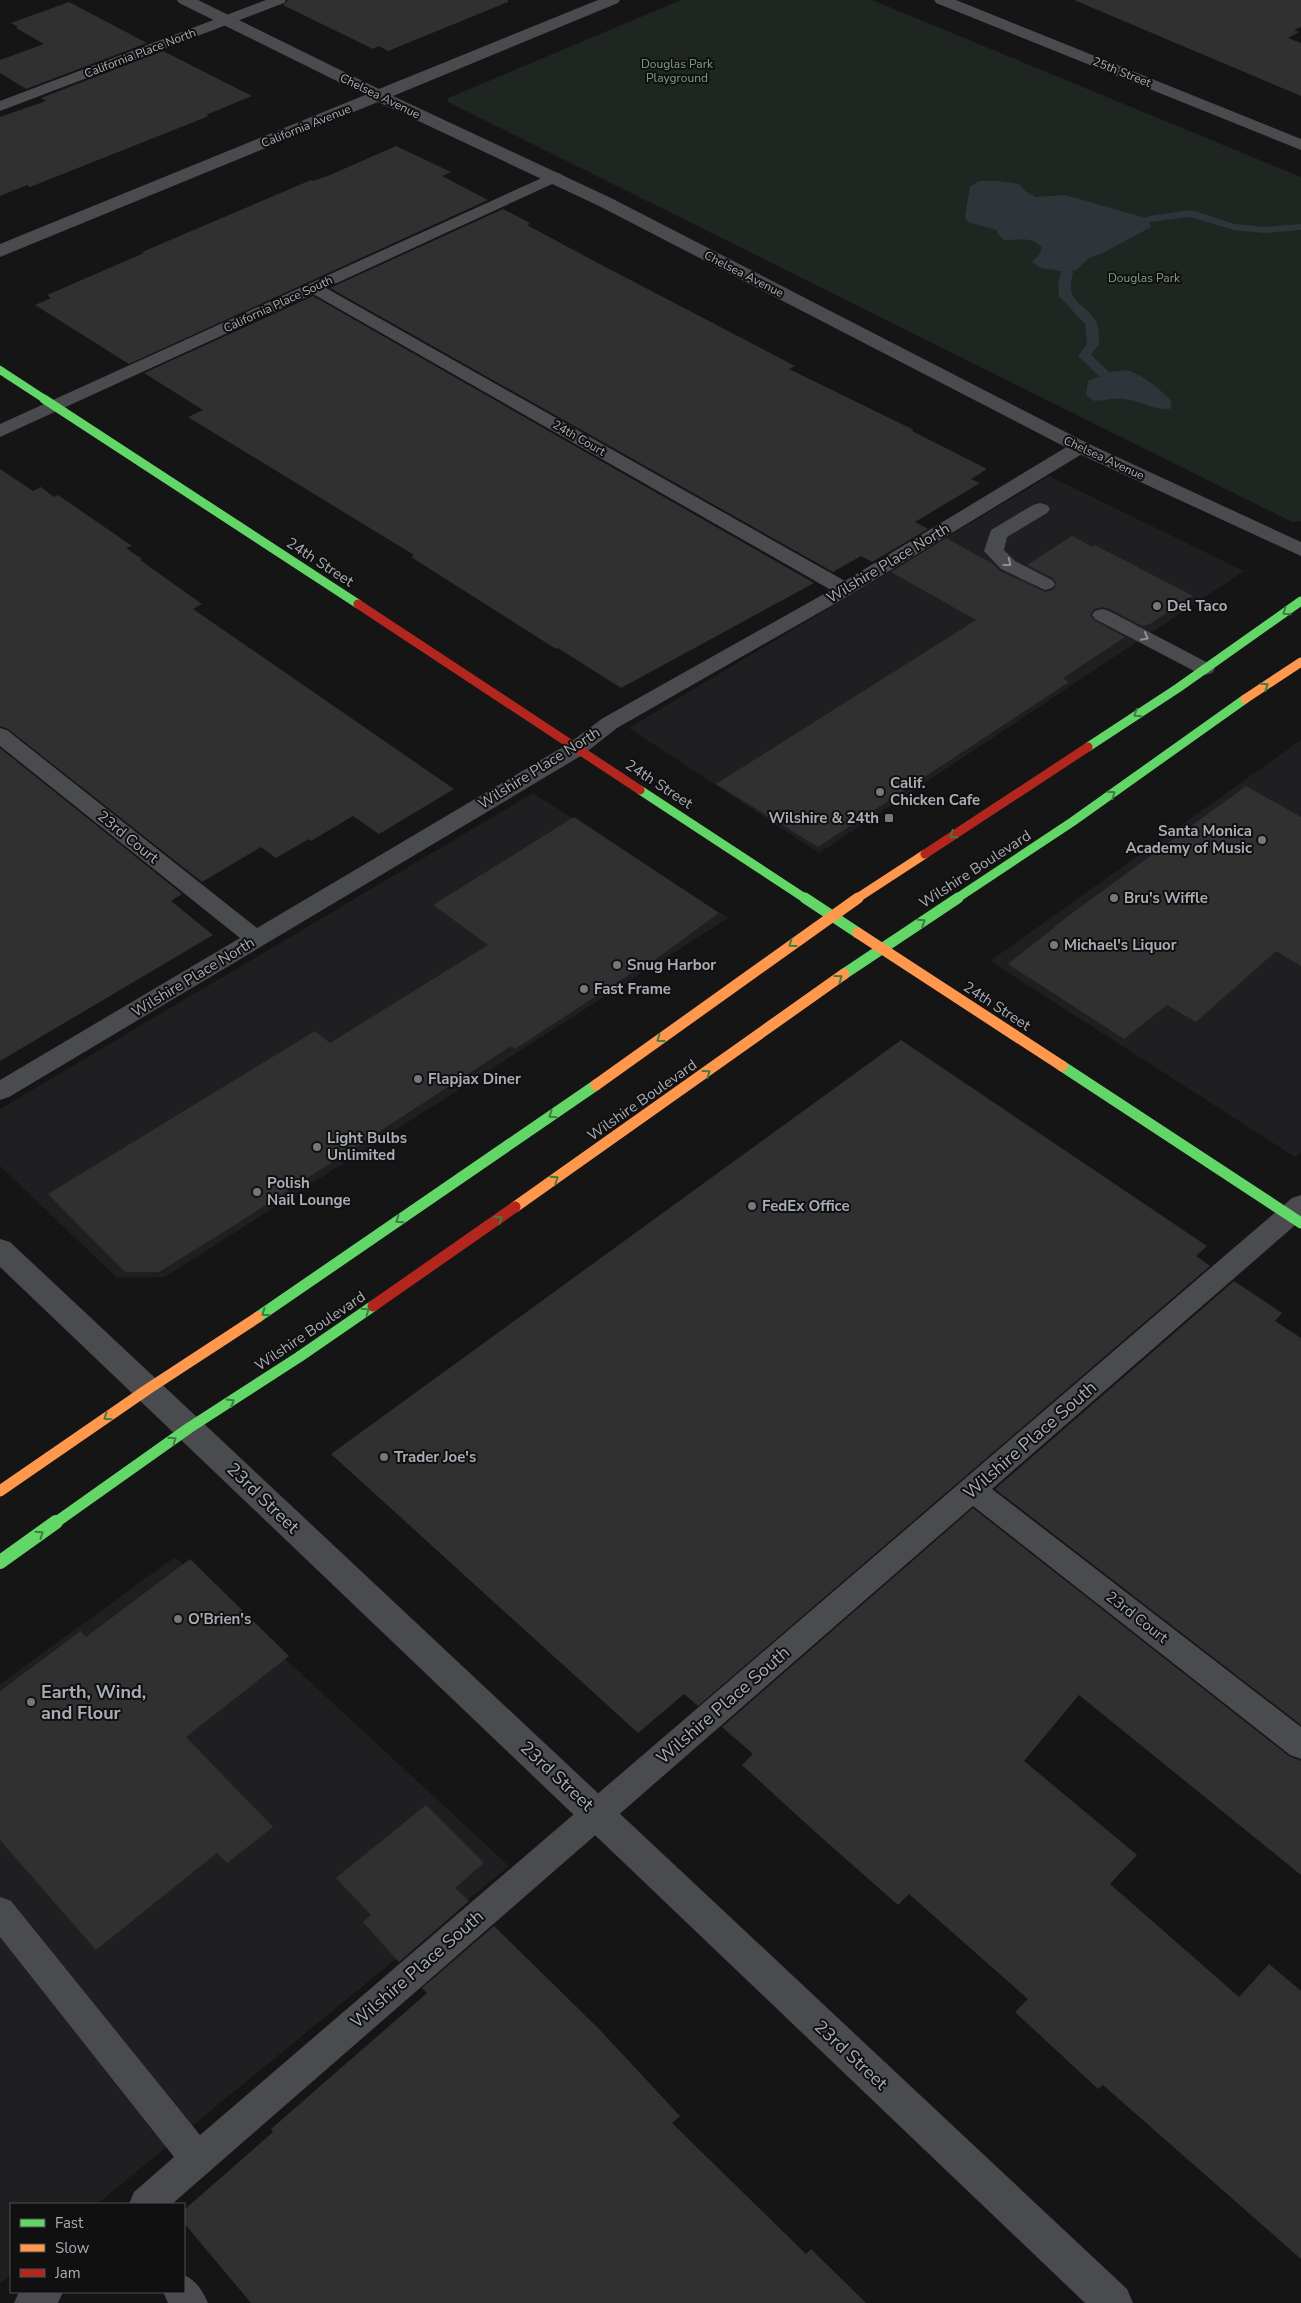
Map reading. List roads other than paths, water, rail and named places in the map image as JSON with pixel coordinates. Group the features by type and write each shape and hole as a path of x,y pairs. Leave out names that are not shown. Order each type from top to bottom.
{"main road":[{"name":"24th Street","path":"0,370 881,948 1297,1215"},
{"path":"0,1491 246,1326 592,1088 832,915 1205,669 1301,601"},
{"name":"Wilshire Boulevard","path":"0,1562 190,1428 292,1362 508,1213 881,948 1072,822 1229,710 1301,662"}],"street":[{"name":"Chelsea Avenue","path":"186,0 379,96 555,178 1080,448 1301,550"},
{"name":"California Avenue","path":"0,251 612,0"},
{"name":"25th Street","path":"951,1 1301,145"},
{"name":"23rd Street","path":"0,1250 1114,2303"}],"lane":[{"name":"California Place North","path":"0,106 279,0"},
{"name":"California Place South","path":"0,431 555,178"},
{"name":"24th Court","path":"314,288 844,589"},
{"name":"Wilshire Place North","path":"0,1091 576,748 610,723 844,589 1080,448"},
{"path":"1040,509 998,534 994,551 1008,565 1045,584"},
{"path":"1102,615 1205,669"},
{"name":"23rd Court","path":"0,735 256,939"},
{"name":"Wilshire Place South","path":"147,2203 972,1489 1297,1215"},
{"name":"23rd Court","path":"972,1489 1301,1745"},
{"path":"0,1912 198,2160"},
{"path":"32,2303 44,2293"},
{"path":"182,2293 190,2303"}],"waterway":[{"path":"1149,219 1191,213 1234,227 1265,230 1301,227"},
{"path":"1067,272 1064,284 1065,296 1091,323 1093,344 1084,356 1104,374"}],"place":[{"name":"Del Taco","path":"1157,606"},
{"name":"Calif. Chicken Cafe","path":"880,792"},
{"name":"Wilshire & 24th","path":"889,818"},
{"name":"Santa Monica Academy of Music","path":"1262,840"},
{"name":"Bru's Wiffle","path":"1114,898"},
{"name":"Michael's Liquor","path":"1054,945"},
{"name":"Snug Harbor","path":"617,965"},
{"name":"Fast Frame","path":"584,989"},
{"name":"Flapjax Diner","path":"418,1079"},
{"name":"Light Bulbs Unlimited","path":"317,1147"},
{"name":"Polish Nail Lounge","path":"257,1192"},
{"name":"FedEx Office","path":"752,1206"},
{"name":"Trader Joe's","path":"384,1457"},
{"name":"O'Brien's","path":"178,1619"},
{"name":"Earth, Wind, and Flour","path":"31,1702"}],"park label":[{"name":"Douglas Park Playground","path":"677,71"},
{"name":"Douglas Park","path":"1144,278"}]}
